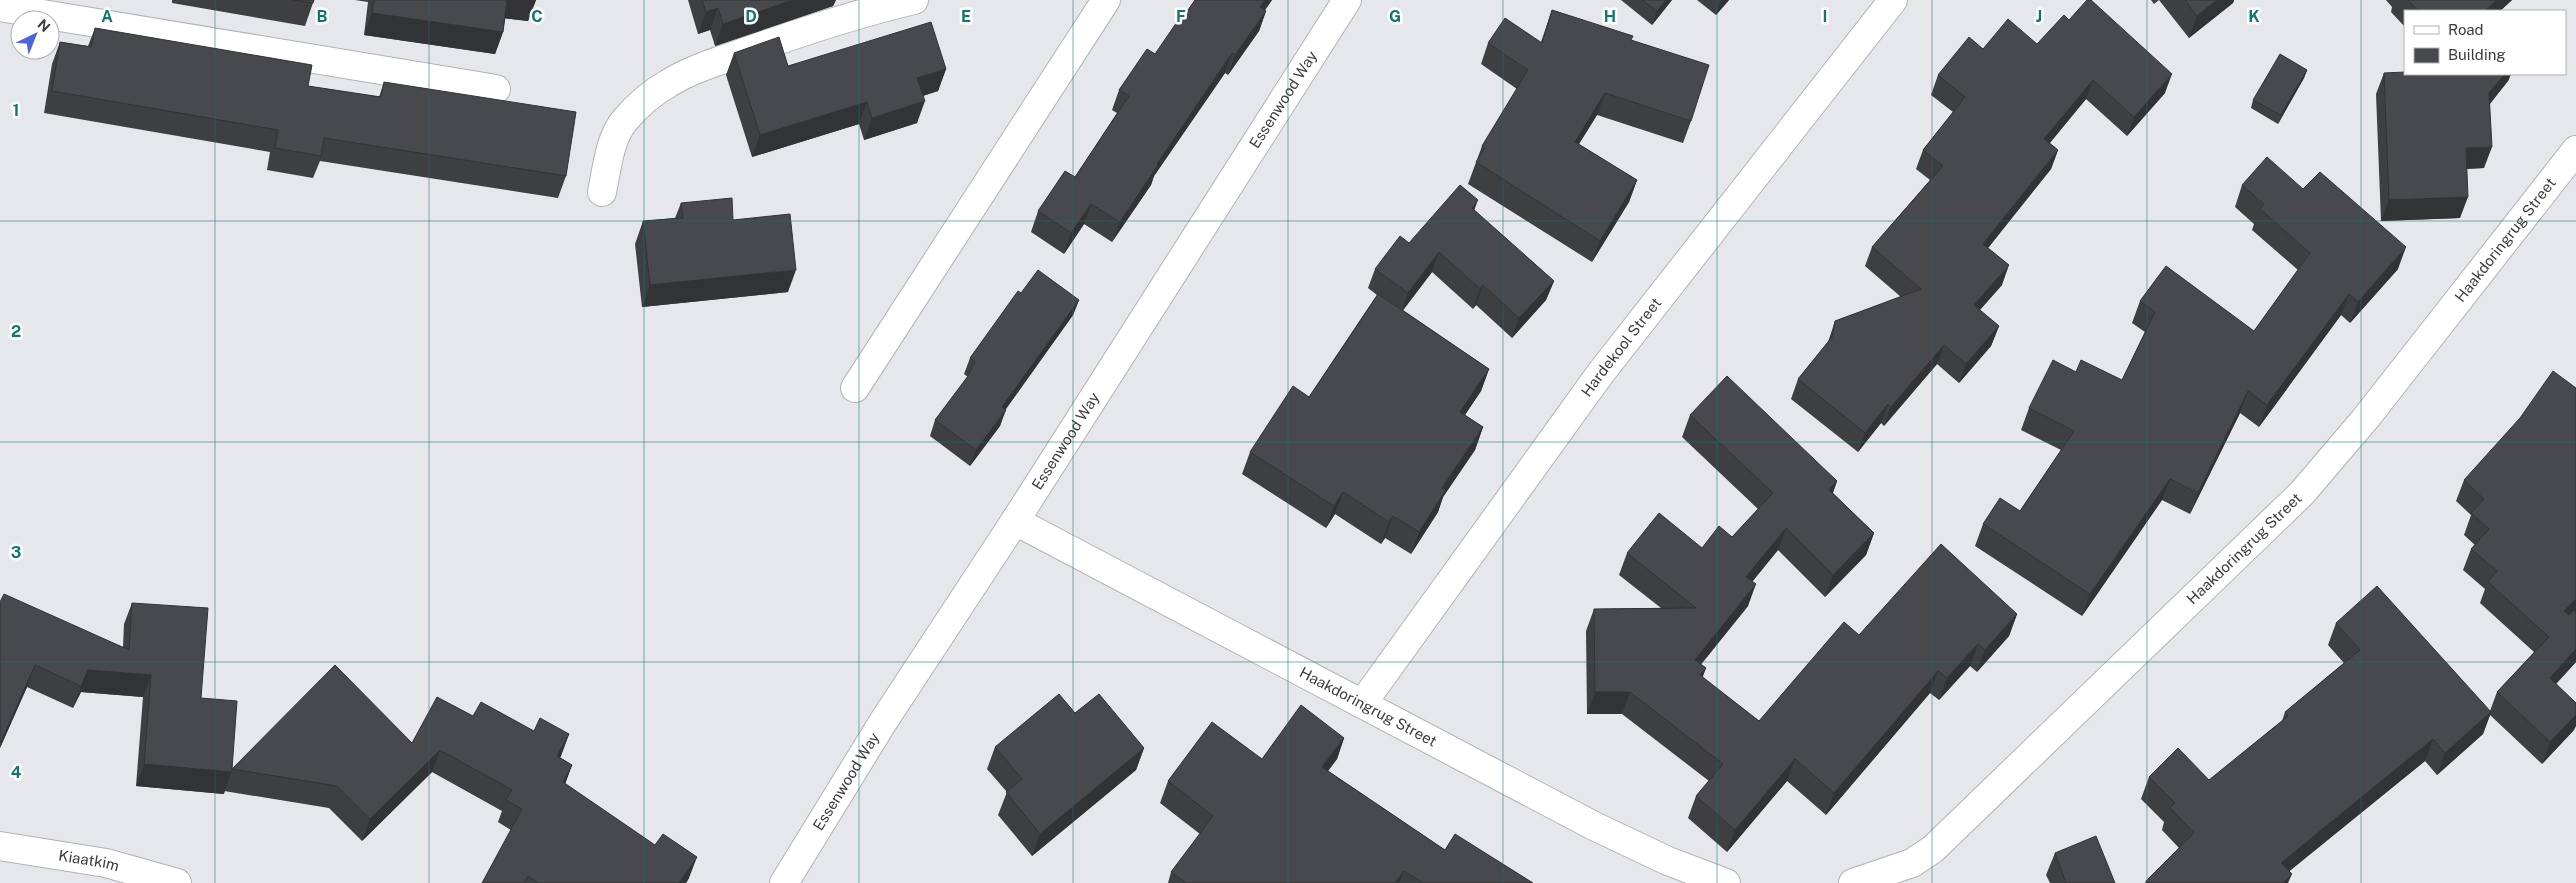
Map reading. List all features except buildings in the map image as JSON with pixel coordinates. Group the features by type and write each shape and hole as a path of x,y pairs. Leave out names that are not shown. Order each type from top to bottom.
{"street":[{"path":"602,192 611,148 624,121 645,100 669,82 721,60 794,35 876,9 914,0"},
{"path":"855,388 1106,0"},
{"name":"Essenwood Way","path":"784,883 883,722 1015,521 1348,0"},
{"name":"Hardekool Street","path":"1362,704 1600,374 1893,0"},
{"path":"0,7 63,9 496,89"},
{"name":"Haakdoringrug Street","path":"1853,883 1912,863 1933,848 2302,493 2366,418 2576,150"},
{"name":"Haakdoringrug Street","path":"1015,521 1594,826 1668,860 1726,883"},
{"name":"Kiaatkim","path":"0,846 106,863 177,883"}]}
